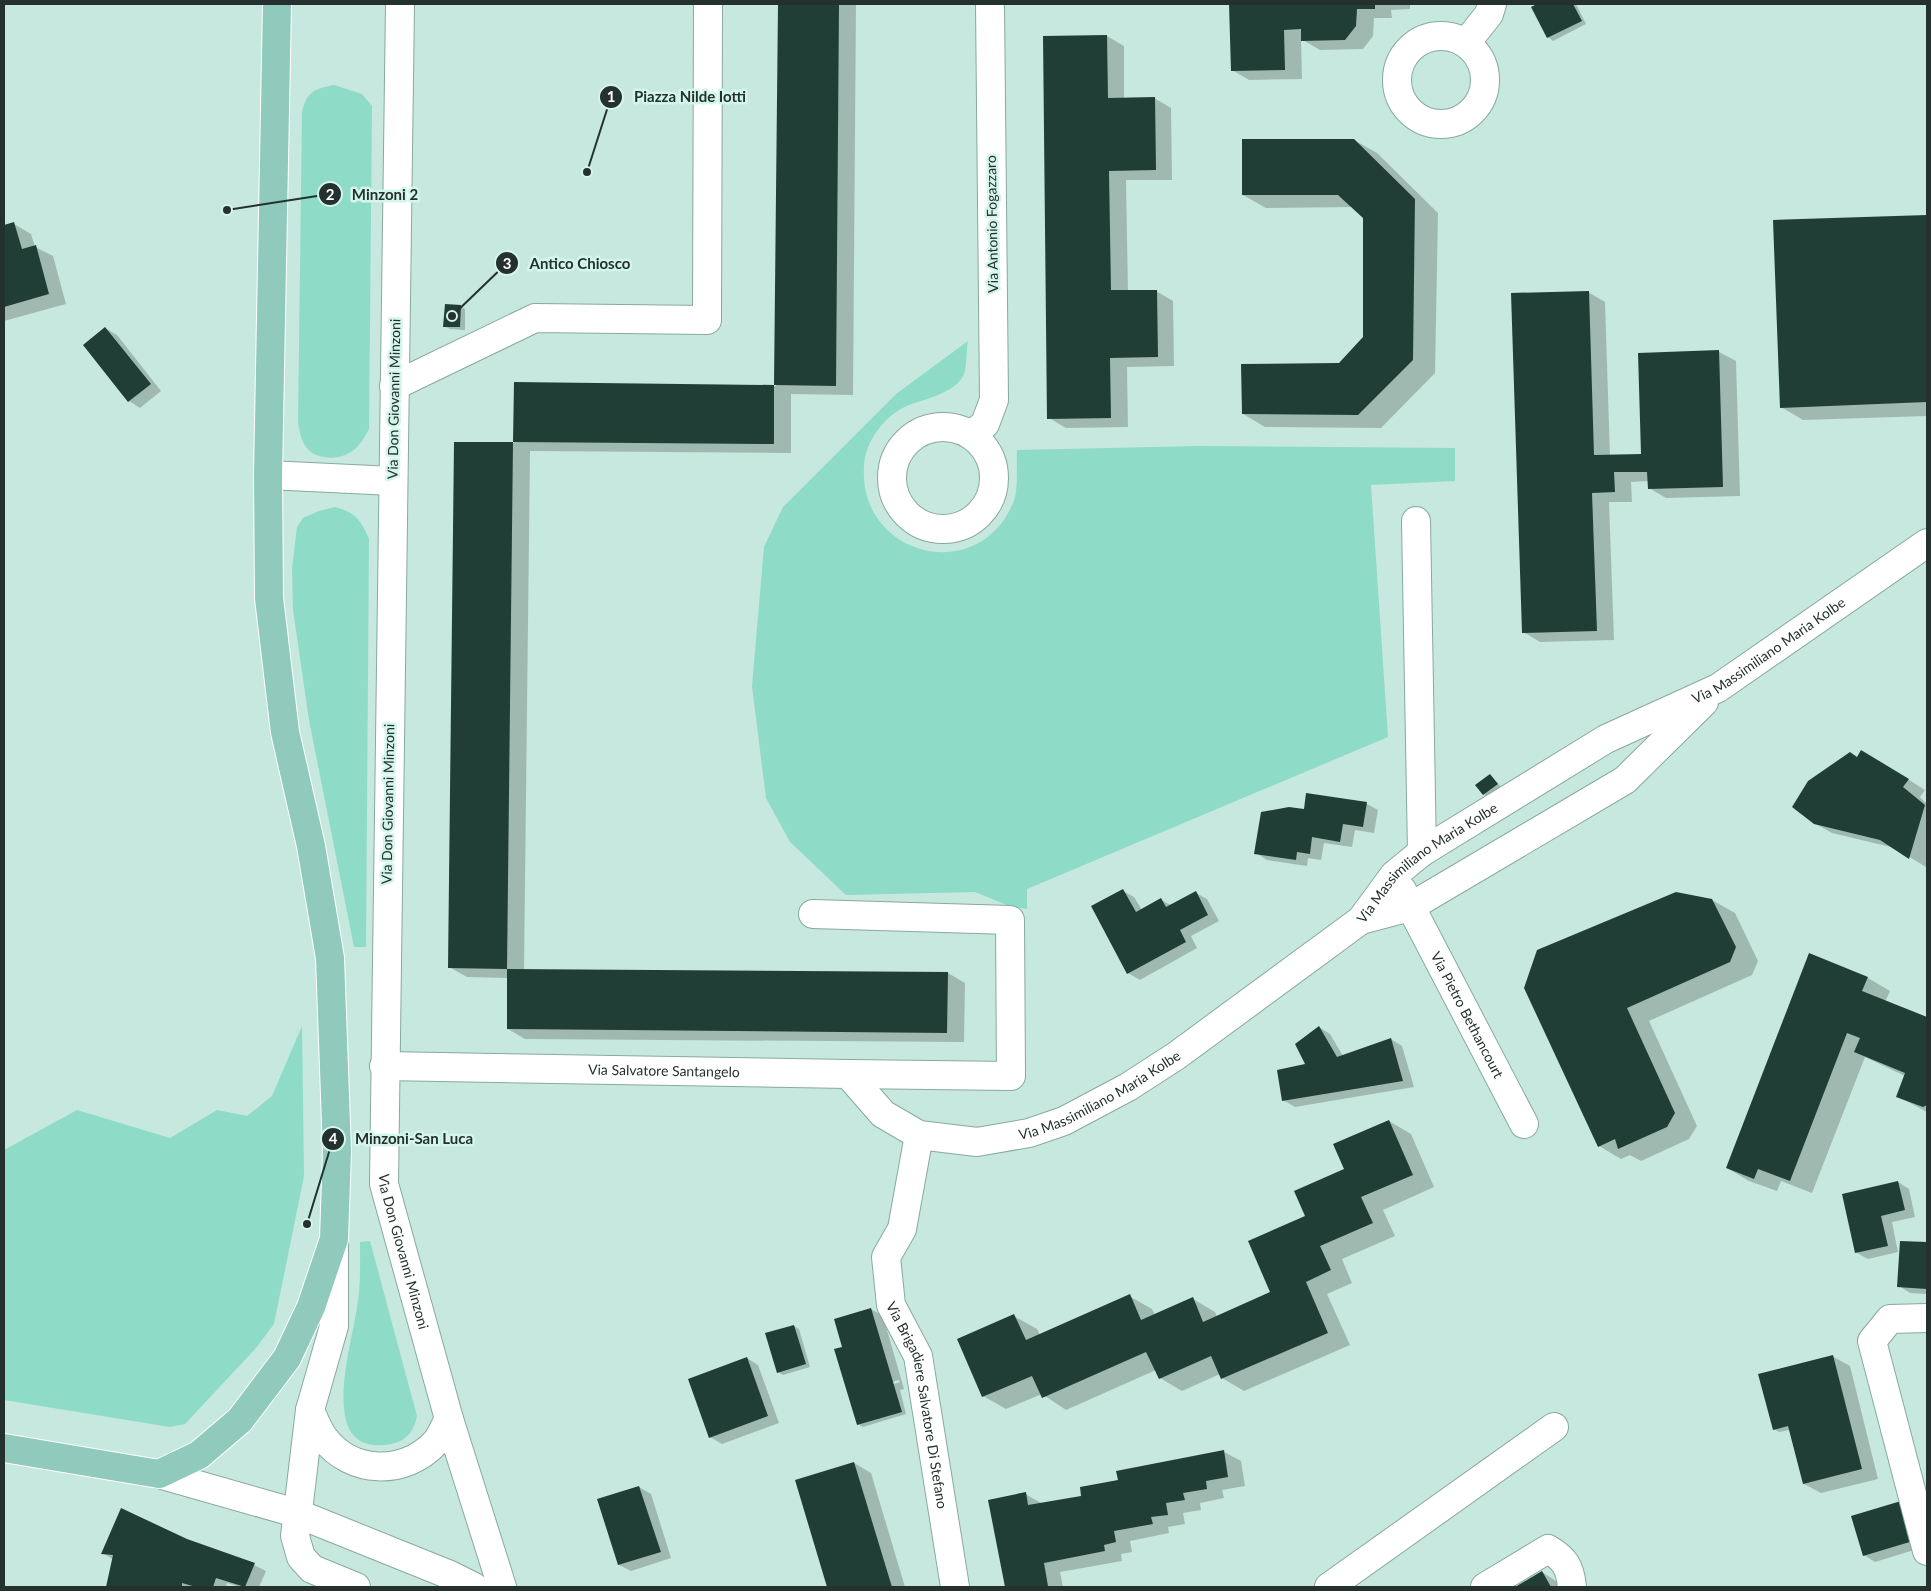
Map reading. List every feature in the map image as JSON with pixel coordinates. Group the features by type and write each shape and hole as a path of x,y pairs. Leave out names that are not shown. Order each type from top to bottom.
{"main road":[{"path":"4,1448 159,1474 199,1455 240,1420 287,1358 312,1307 334,1239 337,1151 330,958 310,846 285,732 269,598 268,475 277,4"}],"street":[{"name":"Via Don Giovanni Minzoni","path":"400,4 384,1066 384,1184 449,1419 502,1587"},
{"path":"394,386 535,318 707,320 708,4"},
{"name":"Via Antonio Fogazzaro","path":"971,435 985,424 994,400 990,4"},
{"path":"1466,43 1489,14 1492,4"},
{"path":"268,475 393,481"},
{"path":"1416,521 1422,852"},
{"name":"Via Massimiliano Maria Kolbe","path":"919,1135 977,1142 1029,1133 1064,1121 1128,1087 1176,1056 1361,920 1394,875 1422,852 1606,739 1718,688 1927,543"},
{"path":"1361,920 1410,907 1625,780 1718,688"},
{"name":"Via Pietro Bethancourt","path":"1394,875 1524,1124"},
{"name":"Via Salvatore Santangelo","path":"384,1066 1011,1076 1010,920 813,914"},
{"path":"848,1074 883,1114 919,1135"},
{"name":"Via Brigadiere Salvatore Di Stefano","path":"919,1135 902,1229 886,1257 891,1305 918,1356 955,1587"},
{"path":"334,1239 334,1326 310,1410 296,1513 295,1536 301,1558 312,1569 356,1587"},
{"path":"1927,1318 1890,1319 1872,1341 1927,1551"},
{"path":"310,1410 324,1437 342,1455 365,1465 391,1467 416,1459 436,1442 449,1419"},
{"path":"1330,1587 1554,1427"},
{"path":"159,1474 296,1513 450,1575 474,1587"},
{"path":"1484,1587 1548,1549 1562,1557 1570,1575 1572,1587"}],"green space":[{"path":"334,85 362,94 372,106 369,429 353,451 344,456 326,458 314,454 306,447 298,424 302,113 306,100 312,93 321,88"},
{"path":"968,341 965,370 960,381 947,391 909,405 892,415 884,422 872,439 865,457 867,497 880,522 899,539 923,550 949,552 974,545 996,529 1015,497 1017,450 1198,446 1455,448 1455,481 1371,485 1388,737 1027,889 1027,909 1009,906 975,892 846,895 790,842 766,798 752,686 764,547 783,507 896,394"},
{"path":"335,507 353,514 363,526 369,539 366,947 354,947 309,720 293,610 292,568 297,527 303,518"},
{"path":"302,1026 304,1176 274,1324 256,1348 185,1424 170,1427 4,1400 4,1150 77,1110 170,1138 217,1110 247,1116 272,1096"},
{"path":"370,1241 417,1416 413,1428 405,1438 383,1445 368,1444 354,1436 347,1422 344,1404 344,1383 359,1291 360,1242"}],"building":[{"path":"778,4 839,4 836,386 774,385"},
{"path":"1229,4 1375,4 1375,9 1357,9 1356,26 1345,40 1301,41 1301,29 1284,30 1285,70 1231,71"},
{"path":"1537,4 1573,4 1582,21 1547,38 1531,7"},
{"path":"1107,35 1108,98 1155,97 1156,170 1109,171 1111,290 1157,290 1158,357 1110,358 1111,418 1047,419 1043,36"},
{"path":"1242,139 1354,139 1415,199 1413,360 1358,415 1242,414 1241,364 1339,363 1363,337 1363,218 1338,195 1242,195"},
{"path":"1927,215 1927,402 1780,408 1773,220"},
{"path":"14,222 22,249 36,245 49,294 4,307 4,225"},
{"path":"1589,291 1594,455 1641,454 1638,353 1719,350 1723,487 1648,489 1647,472 1614,472 1615,492 1592,493 1597,631 1522,633 1511,293"},
{"path":"445,304 461,305 460,327 443,327"},
{"path":"105,327 151,384 128,402 83,345"},
{"path":"514,382 774,385 774,444 513,442"},
{"path":"454,442 513,442 507,969 448,968"},
{"path":"1861,750 1909,779 1903,787 1925,805 1909,859 1880,840 1814,824 1792,807 1808,781 1850,752 1857,757"},
{"path":"1490,774 1498,784 1483,795 1475,785"},
{"path":"1306,793 1367,802 1363,827 1343,824 1340,842 1312,837 1310,854 1297,852 1296,860 1254,854 1261,812 1289,807 1304,809"},
{"path":"1123,889 1136,912 1161,898 1166,907 1196,891 1208,915 1180,930 1186,942 1127,974 1091,906"},
{"path":"1676,892 1712,899 1736,947 1730,962 1627,1008 1675,1113 1667,1127 1618,1149 1615,1139 1598,1147 1524,988 1537,950"},
{"path":"1809,953 1868,977 1862,991 1927,1017 1927,1105 1923,1107 1896,1097 1905,1073 1854,1052 1860,1038 1847,1033 1790,1181 1758,1169 1754,1179 1726,1168"},
{"path":"507,969 948,972 947,1033 507,1029"},
{"path":"1319,1026 1337,1057 1391,1038 1403,1081 1282,1101 1277,1070 1305,1064 1295,1044"},
{"path":"1389,1120 1413,1175 1361,1197 1373,1223 1320,1246 1331,1270 1306,1282 1328,1333 1221,1379 1211,1356 1159,1379 1146,1352 1042,1398 1032,1376 982,1397 957,1339 1014,1314 1026,1340 1130,1294 1141,1320 1193,1297 1203,1322 1270,1292 1248,1241 1305,1216 1294,1191 1344,1169 1333,1144"},
{"path":"1898,1181 1905,1210 1881,1216 1888,1246 1855,1253 1842,1194"},
{"path":"1900,1241 1927,1242 1927,1289 1897,1287"},
{"path":"871,1308 902,1412 857,1425 834,1349 842,1347 834,1319"},
{"path":"794,1325 806,1364 777,1373 765,1333"},
{"path":"1833,1355 1862,1469 1803,1484 1788,1426 1773,1430 1758,1374"},
{"path":"747,1357 768,1416 709,1438 688,1379"},
{"path":"1224,1450 1228,1477 1206,1481 1207,1489 1183,1493 1185,1500 1166,1503 1168,1515 1151,1517 1153,1524 1114,1531 1116,1542 1104,1545 1105,1551 1044,1563 1048,1586 1005,1587 988,1500 1026,1492 1028,1505 1081,1496 1080,1487 1118,1480 1116,1471"},
{"path":"854,1462 892,1587 827,1587 795,1480"},
{"path":"639,1486 661,1552 618,1565 597,1499"},
{"path":"1901,1501 1913,1541 1863,1556 1851,1516"},
{"path":"121,1508 187,1539 255,1563 245,1587 216,1578 213,1587 196,1587 182,1583 182,1587 106,1587 113,1555 101,1554"},
{"path":"1542,1571 1551,1587 1515,1587"}],"place":[{"name":"Piazza Nilde Iotti","path":"587,172"},
{"name":"Minzoni 2","path":"227,210"},
{"name":"Antico Chiosco","path":"452,316"},
{"name":"Minzoni-San Luca","path":"307,1224"}]}
